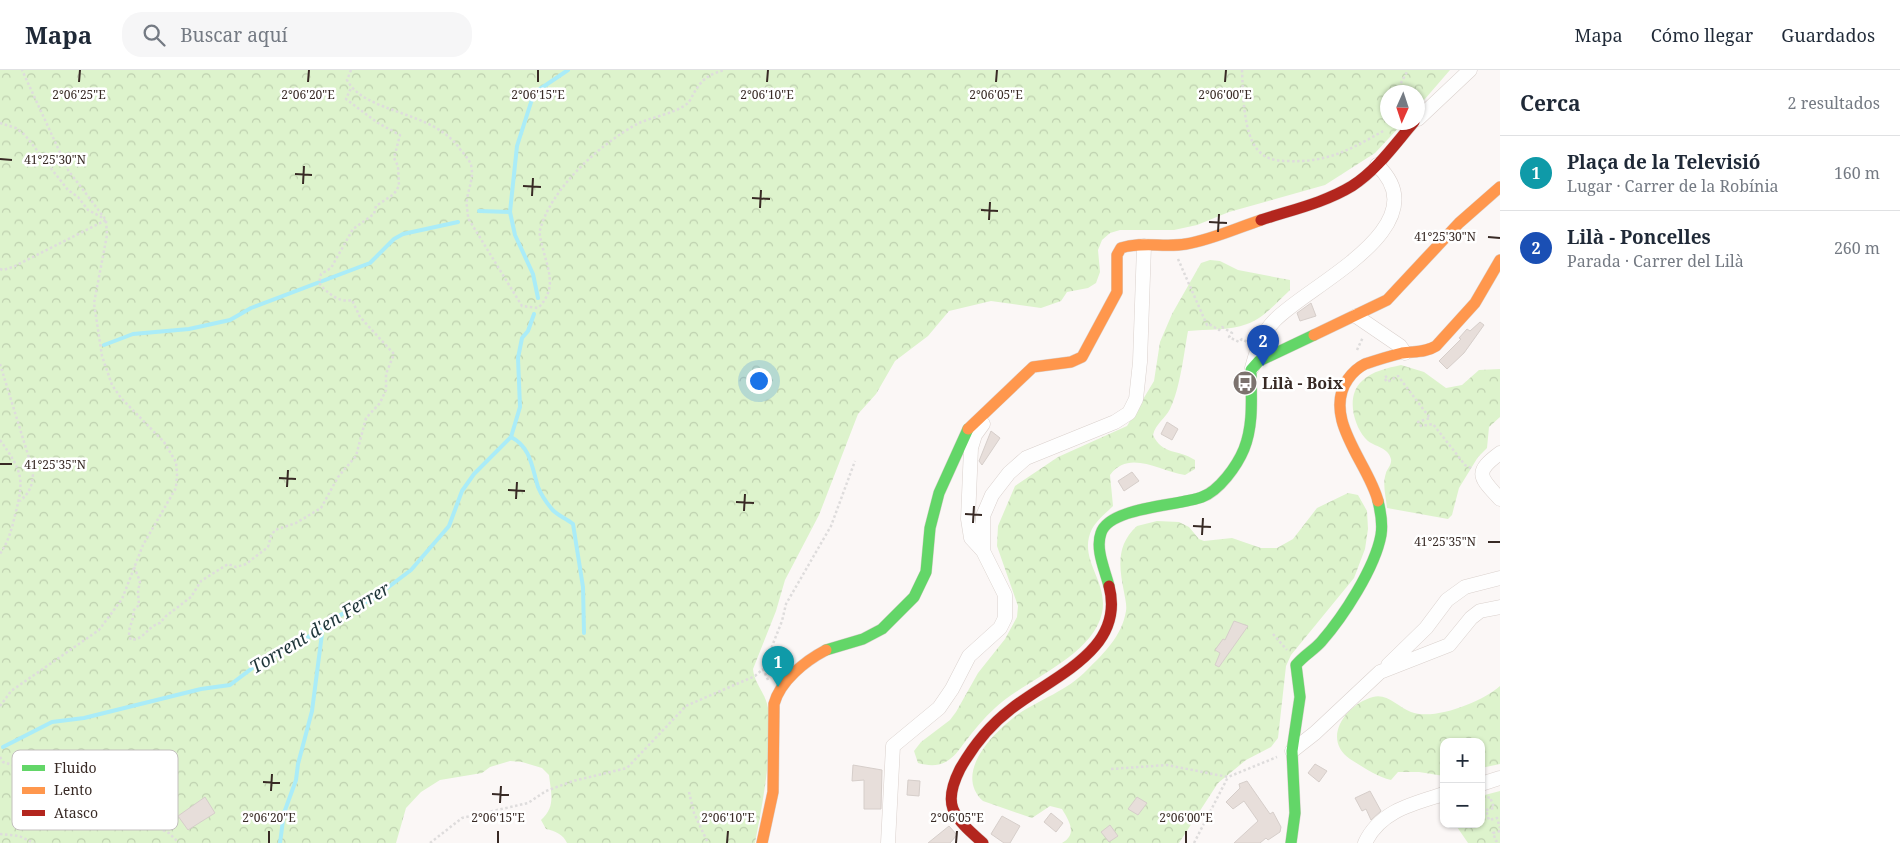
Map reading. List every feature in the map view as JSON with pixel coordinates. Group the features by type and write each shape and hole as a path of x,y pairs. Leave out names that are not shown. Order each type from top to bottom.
{"street":[{"path":"1425,113 1470,70"},
{"path":"762,843 773,792 774,704 777,692 809,659 826,650 863,639 882,629 914,597 924,577 930,528 946,476 968,428 1033,367 1073,362 1082,357 1117,292 1118,251 1129,244 1174,246 1274,217 1327,198 1353,185 1377,165 1408,130"},
{"path":"983,843 957,817 951,804 952,790 963,764 975,745 993,724 1084,656 1107,629 1114,612 1114,595 1098,547 1100,534 1108,522 1119,516 1203,497 1222,482 1243,451 1250,429 1251,370 1260,341 1276,318 1345,267 1388,226 1394,210 1394,192 1390,181 1377,165"},
{"path":"1251,370 1259,361 1268,356 1387,300 1459,223 1500,187"},
{"path":"983,551 983,516 992,495 1009,473 1026,458 1115,422 1129,413 1136,399 1140,362 1144,246"},
{"path":"1291,843 1294,813 1292,751 1300,712 1300,697 1295,669 1298,662 1321,643 1332,629 1371,562 1380,539 1382,516 1377,493 1354,448 1340,411 1343,387 1358,367 1405,353 1430,350 1442,341 1475,303 1500,260"},
{"path":"1356,316 1400,346 1405,353"},
{"path":"888,843 890,756 893,746 939,708 952,689 971,652 1000,628 1005,618 1005,595 983,551 971,538 968,519 970,454 975,435 992,407"},
{"path":"1500,453 1484,465 1481,473 1483,480 1500,499"},
{"path":"1292,751 1315,733 1406,650 1447,600 1465,587 1500,578"},
{"path":"1380,672 1449,645 1472,618 1480,612 1500,607"},
{"path":"1484,783 1500,778"},
{"path":"1365,843 1378,822 1392,812 1440,795"}],"path":[{"path":"0,706 11,692 99,630 122,599 143,545 176,488 176,462 164,442 121,398 112,385 102,356 94,304 106,235 106,220 68,170 22,70"},
{"path":"351,70 347,80 351,88 367,98 423,120 453,138 470,163 473,176 466,202 468,218 522,306 538,308 548,298 550,287 540,232 546,215 561,191 581,166 605,145 639,123 688,103 701,80 711,74 725,70"},
{"path":"1242,70 1243,101 1250,137 1257,150 1272,161 1299,162 1328,159 1351,149 1385,130"},
{"path":"1400,85 1408,70"},
{"path":"134,567 140,581 139,605 133,611 134,616 128,627 131,640 138,640 191,597 201,581 228,564 236,567 253,559 268,548 271,536 275,530 296,523 321,508 338,477 356,456 366,418 380,403 386,390 386,374 394,354 360,317 352,300 346,302 334,297 319,283 321,274 331,268 354,229 374,214 376,206 394,194 399,186 400,175 394,158 400,135 378,123 346,99 351,88"},
{"path":"0,123 16,128 25,135 68,190 78,197 88,210 106,220"},
{"path":"0,269 13,267 106,220"},
{"path":"1174,246 1207,325 1209,324 1219,330 1222,327 1232,333 1230,337 1239,342 1242,339 1250,345"},
{"path":"1358,367 1355,356 1368,324"},
{"path":"0,364 33,471 33,481 29,493 20,501"},
{"path":"1390,374 1384,378 1387,382 1398,376 1430,418 1418,422 1421,426 1433,424 1465,465"},
{"path":"0,440 19,470 22,484 20,501 12,532 0,554"},
{"path":"430,843 462,818 528,804 546,791 573,781 627,768 686,706 755,676 762,669 782,621 786,604 831,526 855,461"},
{"path":"1273,634 1298,662"},
{"path":"1111,769 1167,765 1228,776 1292,751"},
{"path":"0,757 4,762 12,765"},
{"path":"1194,843 1228,776"},
{"path":"690,792 694,814 708,843"},
{"path":"1485,799 1490,797 1494,808 1486,810 1487,815 1489,820 1497,818 1500,829 1493,833 1496,841 1500,840"},
{"path":"163,830 169,833 179,843"},
{"path":"0,834 19,836 34,843"}],"green space":[{"path":"0,70 1450,70 1425,99 1425,85 1380,85 1380,130 1396,130 1375,153 1325,185 1229,212 1197,225 1174,230 1120,230 1110,233 1102,240 1098,250 1100,272 1096,283 1088,288 1067,292 1061,301 1041,308 991,301 949,311 928,336 895,361 876,394 858,414 819,515 785,580 776,611 753,669 755,679 767,703 769,724 766,776 755,843 567,843 558,833 546,829 541,820 551,805 549,775 542,768 522,762 510,761 490,767 482,773 440,780 421,792 406,808 396,843 0,843"},
{"path":"1210,260 1220,261 1238,270 1290,280 1290,290 1265,314 1247,324 1225,329 1188,331 1181,371 1173,401 1153,435 1161,446 1166,449 1195,460 1195,469 1185,475 1145,464 1126,463 1118,467 1110,475 1113,506 1094,526 1088,540 1090,560 1103,601 1102,613 1096,629 1072,655 1008,697 995,708 946,762 938,765 918,763 914,751 921,742 950,720 978,673 1005,639 1017,617 1018,606 997,546 998,526 1015,486 1058,457 1127,426 1154,381 1160,342 1172,314 1201,263"},
{"path":"1401,365 1424,372 1446,388 1462,385 1479,370 1500,369 1500,417 1489,427 1487,448 1478,457 1459,488 1452,515 1448,519 1387,508 1384,482 1391,459 1387,452 1365,438 1357,425 1353,401 1357,387 1375,372"},
{"path":"1348,493 1358,495 1367,511 1368,529 1365,549 1354,578 1291,655 1286,666 1278,738 1271,747 1246,760 1218,783 1179,843 1062,843 1070,836 1071,827 1062,809 1050,806 1032,818 983,801 975,790 972,778 974,766 988,743 997,732 1017,715 1071,684 1106,650 1121,628 1126,609 1120,565 1122,549 1130,533 1137,526 1157,521 1179,522 1189,527 1199,539 1204,541 1232,538 1261,548 1277,548 1293,539 1317,508"},
{"path":"1500,686 1500,764 1485,767 1485,738 1440,738 1440,775 1419,772 1398,772 1391,780 1375,774 1350,759 1342,751 1338,742 1337,732 1346,714 1363,701 1373,697 1383,697 1411,712 1432,714 1470,704"},
{"path":"1500,791 1500,843 1468,843 1458,828 1485,828 1485,795"}],"building":[{"path":"1311,303 1316,316 1300,321 1297,313"},
{"path":"1480,322 1484,325 1464,353 1447,369 1439,361 1461,339 1459,338 1467,329 1470,331"},
{"path":"1167,422 1178,429 1172,440 1161,434"},
{"path":"991,431 1000,438 982,465 979,461"},
{"path":"1132,472 1139,481 1124,491 1118,481"},
{"path":"1234,621 1248,626 1219,667 1215,665 1220,653 1215,650 1223,639 1225,640"},
{"path":"1315,764 1327,771 1319,782 1308,773"},
{"path":"853,765 882,770 881,809 864,809 864,780 852,781"},
{"path":"908,780 920,781 919,796 907,795"},
{"path":"1247,781 1270,814 1273,812 1281,827 1280,832 1260,843 1234,843 1258,821 1244,801 1233,809 1226,802 1240,788 1239,784"},
{"path":"1370,791 1381,811 1371,820 1366,809 1362,811 1355,798"},
{"path":"205,797 215,813 188,830 178,816"},
{"path":"1137,797 1147,803 1138,815 1128,809"},
{"path":"1051,813 1063,823 1056,832 1044,822"},
{"path":"1002,816 1020,826 1010,843 1004,843 991,834"},
{"path":"1110,825 1118,836 1109,842 1101,832"},
{"path":"949,826 957,835 950,843 928,843"}],"waterway":[{"name":"Torrent d'en Ferrer","path":"538,298 533,274 515,235 510,212 517,146 534,93 568,70"},
{"path":"479,211 510,212"},
{"path":"104,345 133,334 189,329 230,320 251,308 370,263 394,239 403,234 458,222"},
{"name":"Torrent d'en Ferrer","path":"3,747 52,722 84,718 201,689 230,685 259,663 301,642 342,614 374,598 411,570 449,526 462,491 474,474 511,437 520,407 518,358 522,338 528,331 534,314"},
{"path":"511,437 518,441 527,452 538,487 547,503 556,513 573,524 583,587 584,633"},
{"path":"280,843 284,813 296,780 298,764 312,711 323,626"}],"traffic: fast":[{"path":"1109,586 1099,546 1101,533 1107,524 1130,513 1202,497 1221,484 1237,463 1247,439 1251,410 1251,370 1259,361 1314,335"},
{"path":"826,650 863,639 882,629 914,597 926,572 930,528 939,493 968,429"},
{"path":"1291,843 1295,813 1292,751 1300,697 1296,665 1330,632 1365,577 1378,548 1381,535 1382,526 1378,501"}],"traffic: slow":[{"path":"1314,335 1387,300 1459,223 1500,187"},
{"path":"968,429 1033,367 1071,362 1082,357 1117,292 1117,255 1121,248 1137,245 1178,245 1195,242 1261,220"},
{"path":"1378,501 1343,425 1340,409 1341,394 1348,379 1355,370 1365,364 1402,353 1428,350 1436,346 1475,303 1500,260"},
{"path":"762,843 773,792 774,704 782,687 794,672 826,650"}],"traffic: jam":[{"path":"1261,220 1319,202 1352,186 1378,165 1408,130"},
{"path":"983,843 962,823 953,809 951,794 960,769 976,744 996,722 1011,709 1082,659 1097,644 1107,628 1111,608 1109,586"}],"place":[{"name":"Lilà - Poncelles","path":"1263,366"},
{"name":"Lilà - Boix","path":"1245,383"},
{"name":"Plaça de la Televisió","path":"778,687"}]}
